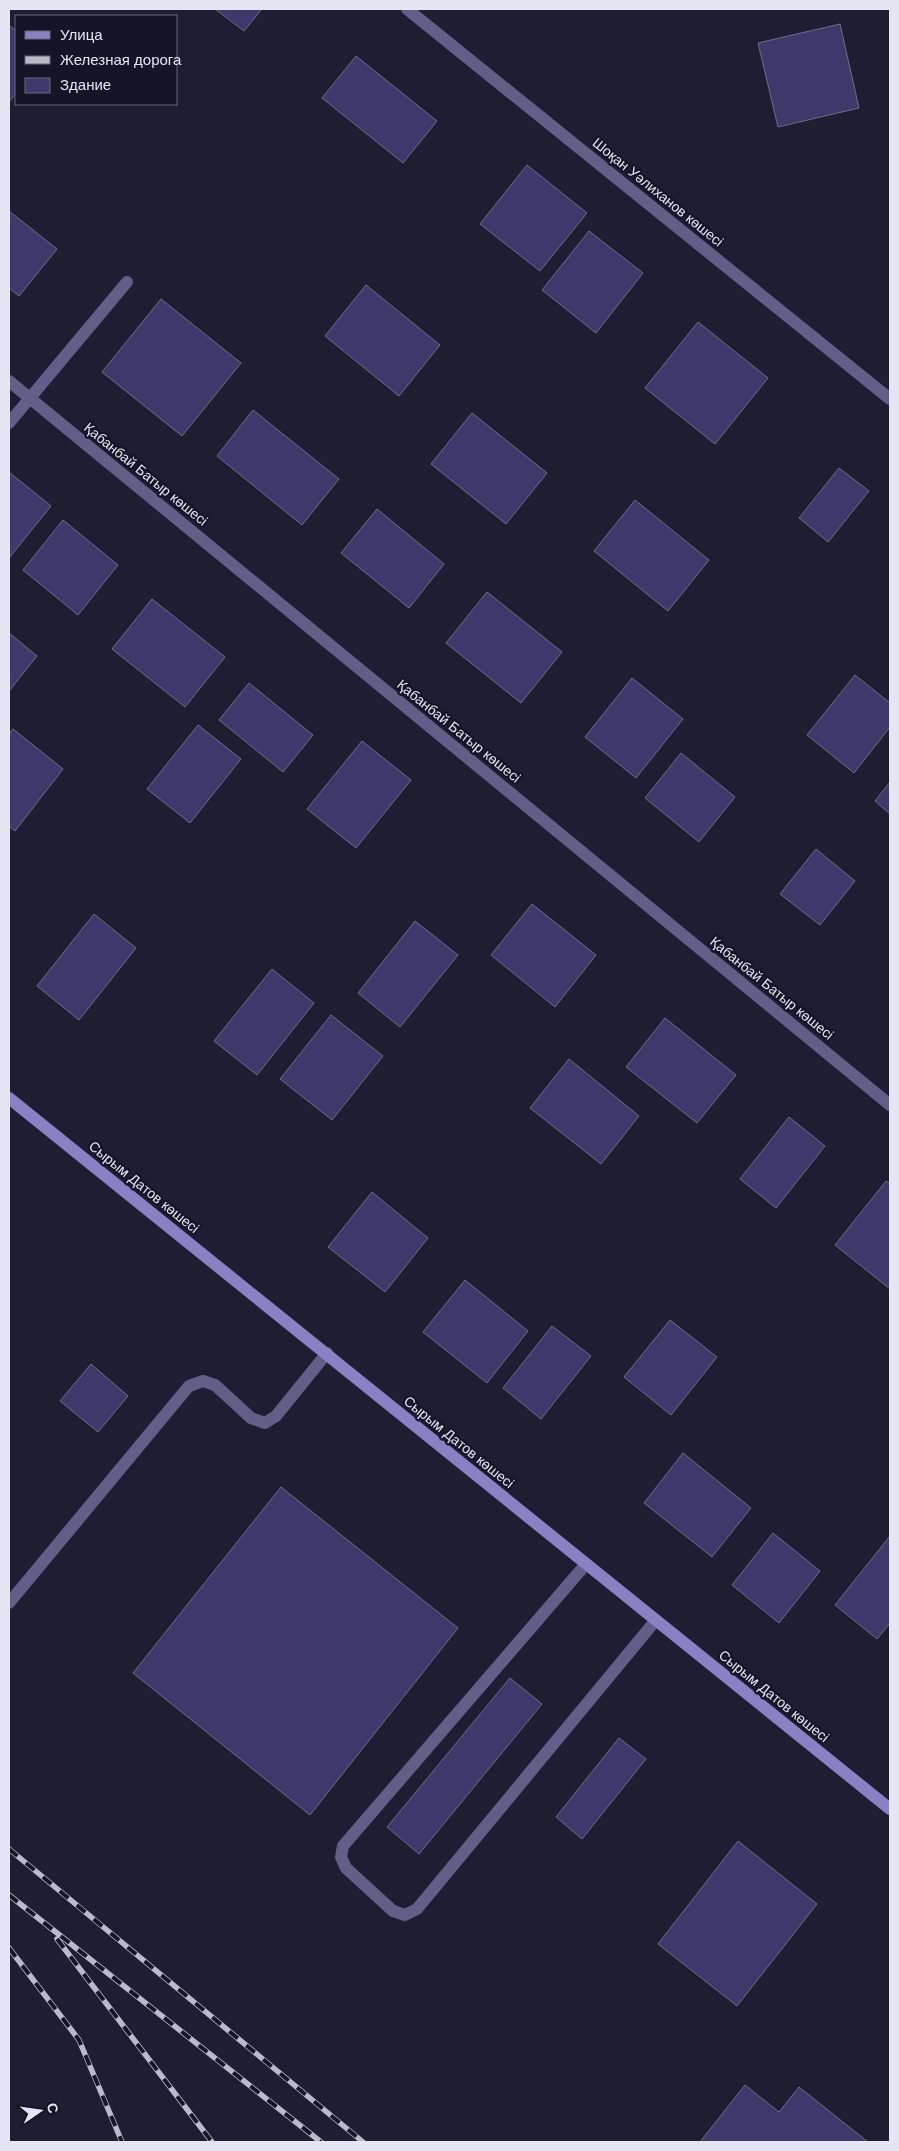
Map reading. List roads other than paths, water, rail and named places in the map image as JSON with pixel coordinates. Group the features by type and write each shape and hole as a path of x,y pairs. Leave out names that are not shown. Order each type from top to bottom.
{"main road":[{"name":"Сырым Датов көшесі","path":"9,1098 890,1809"}],"street":[{"name":"Шоқан Уәлиханов көшесі","path":"407,9 890,399"},
{"path":"9,423 127,282"},
{"name":"Қабанбай Батыр көшесі","path":"9,381 890,1105"},
{"path":"9,1603 189,1386 203,1381 215,1385 251,1418 265,1423 276,1416 327,1353"},
{"path":"586,1564 343,1846 341,1857 346,1868 393,1911 405,1915 417,1909 656,1620"}],"railway":[{"path":"9,1849 363,2142"},
{"path":"9,1895 321,2142"},
{"path":"57,1939 212,2142"},
{"path":"9,1948 79,2040 122,2142"}]}
